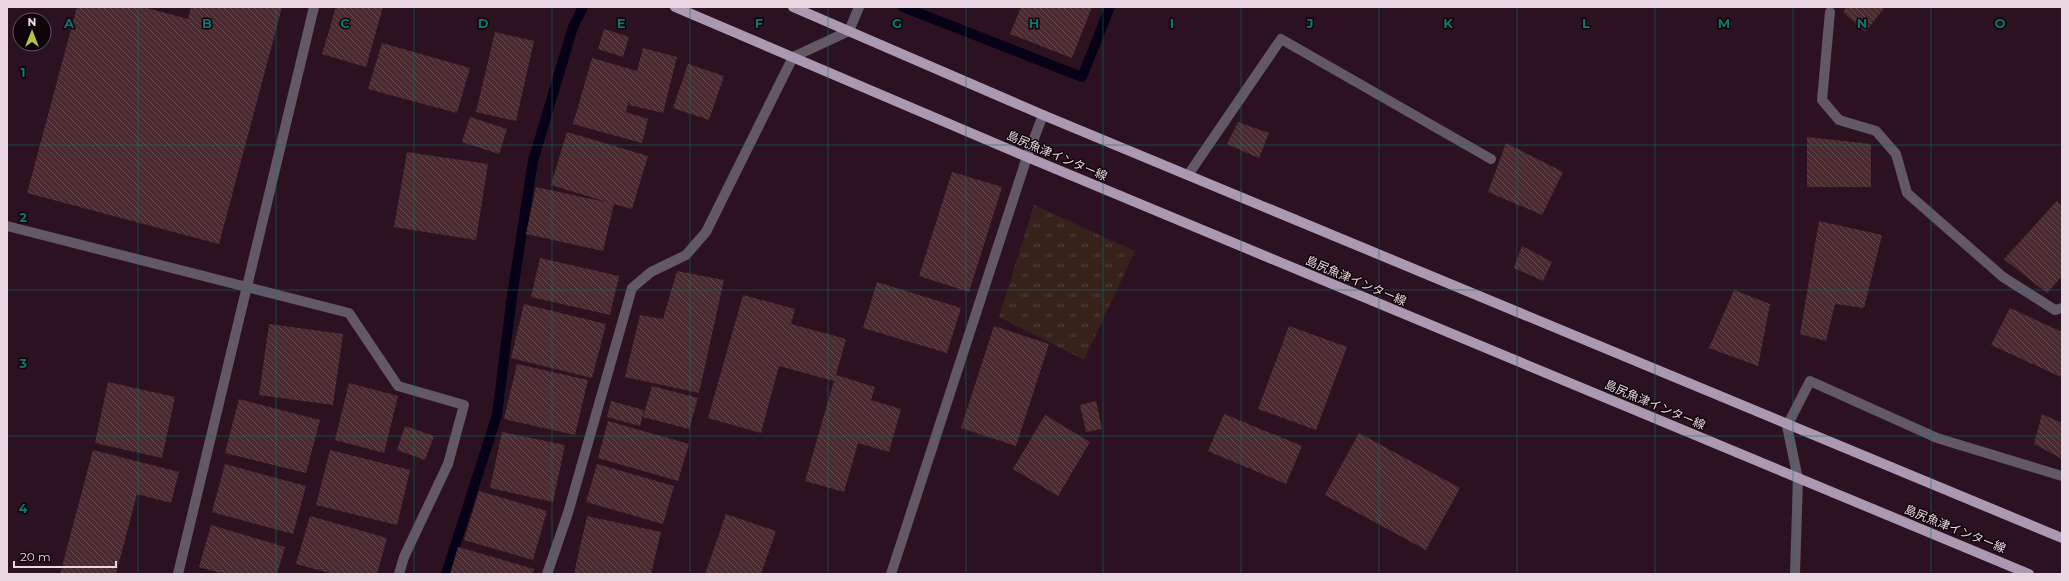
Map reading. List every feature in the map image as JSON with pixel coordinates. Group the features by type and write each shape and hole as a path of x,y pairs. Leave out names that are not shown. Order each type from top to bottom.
{"main road":[{"name":"島尻魚津インター線","path":"675,7 1027,157 2029,574"},
{"path":"793,7 1043,115 1787,426 2062,538"}],"street":[{"path":"178,574 314,7"},
{"path":"547,574 568,513 632,288 651,272 686,255 706,232 793,57 848,31 859,7"},
{"path":"1830,12 1822,100 1839,120 1876,131 1896,154 1907,194 2003,277 2055,310 2062,308"},
{"path":"1188,175 1280,39 1491,159"},
{"path":"891,574 1027,157 1043,115"},
{"path":"7,226 349,313 398,386 464,405 448,464 404,557 399,574"},
{"path":"1795,574 1798,479 1787,426 1810,381 1937,438 2062,476"}],"green space":[{"path":"1034,205 1135,251 1084,360 999,317"}],"building":[{"path":"77,7 143,7 188,19 191,7 282,7 219,244 27,193"},
{"path":"336,7 383,7 366,67 322,54"},
{"path":"1021,7 1092,7 1072,58 1010,34"},
{"path":"1847,7 1885,7 1865,32 1843,12"},
{"path":"604,29 629,37 623,57 598,49"},
{"path":"495,32 534,41 516,121 476,112"},
{"path":"382,43 470,68 457,113 368,89"},
{"path":"643,48 677,57 663,113 629,105 630,97 626,112 648,119 642,143 573,124 592,58 637,71"},
{"path":"688,64 724,76 709,120 673,108"},
{"path":"470,117 507,129 499,154 462,142"},
{"path":"1238,122 1269,133 1259,158 1227,144"},
{"path":"567,132 648,156 632,209 614,204 603,251 526,234 536,187 610,203 551,185"},
{"path":"1807,137 1871,144 1871,187 1807,187"},
{"path":"1506,143 1563,172 1542,215 1488,192"},
{"path":"407,152 488,164 476,240 394,227"},
{"path":"952,172 1002,187 969,292 919,276"},
{"path":"2057,201 2062,206 2062,276 2047,293 2004,259"},
{"path":"1819,221 1882,235 1864,308 1835,304 1826,341 1800,334"},
{"path":"1522,246 1552,262 1543,281 1514,268"},
{"path":"540,258 619,276 610,315 531,297"},
{"path":"677,271 724,280 699,393 625,377 640,315 663,319"},
{"path":"877,282 961,308 947,353 863,328"},
{"path":"1734,290 1770,304 1758,366 1709,348"},
{"path":"743,295 795,309 791,324 846,339 836,375 875,387 871,400 901,409 889,452 858,443 844,492 805,481 834,381 779,366 761,433 708,418"},
{"path":"524,304 606,324 592,378 511,358"},
{"path":"2010,308 2062,332 2061,377 1991,345"},
{"path":"269,324 343,334 333,405 259,395"},
{"path":"994,326 1049,344 1016,446 961,428"},
{"path":"1289,326 1347,347 1316,430 1258,409"},
{"path":"517,364 588,380 575,435 504,419"},
{"path":"108,382 175,397 162,458 95,443"},
{"path":"349,383 398,396 384,453 335,440"},
{"path":"652,386 698,398 689,429 643,417"},
{"path":"239,399 320,420 306,473 225,453"},
{"path":"611,401 644,410 640,426 607,417"},
{"path":"1096,401 1102,429 1086,432 1080,405"},
{"path":"1224,414 1302,446 1286,484 1208,451"},
{"path":"2042,414 2062,423 2062,459 2034,444"},
{"path":"1045,415 1090,442 1058,496 1013,469"},
{"path":"608,421 689,444 678,481 598,458"},
{"path":"405,426 434,436 425,460 397,450"},
{"path":"502,432 565,445 553,502 490,488"},
{"path":"1359,433 1460,488 1426,550 1325,495"},
{"path":"93,450 179,472 171,503 137,494 116,574 60,574"},
{"path":"330,450 410,470 397,525 316,505"},
{"path":"225,464 306,486 293,534 212,512"},
{"path":"597,464 674,486 663,524 586,502"},
{"path":"479,491 547,511 533,560 464,540"},
{"path":"726,514 776,531 761,574 705,574"},
{"path":"310,516 387,538 377,574 334,574 296,564"},
{"path":"587,516 661,532 651,574 574,574"},
{"path":"211,525 285,547 277,574 224,574 199,567"},
{"path":"458,547 534,569 533,574 450,574"}],"waterway":[{"path":"446,574 497,415 512,296 533,161 573,27 583,7"},
{"path":"903,7 1082,77 1110,7"}]}
